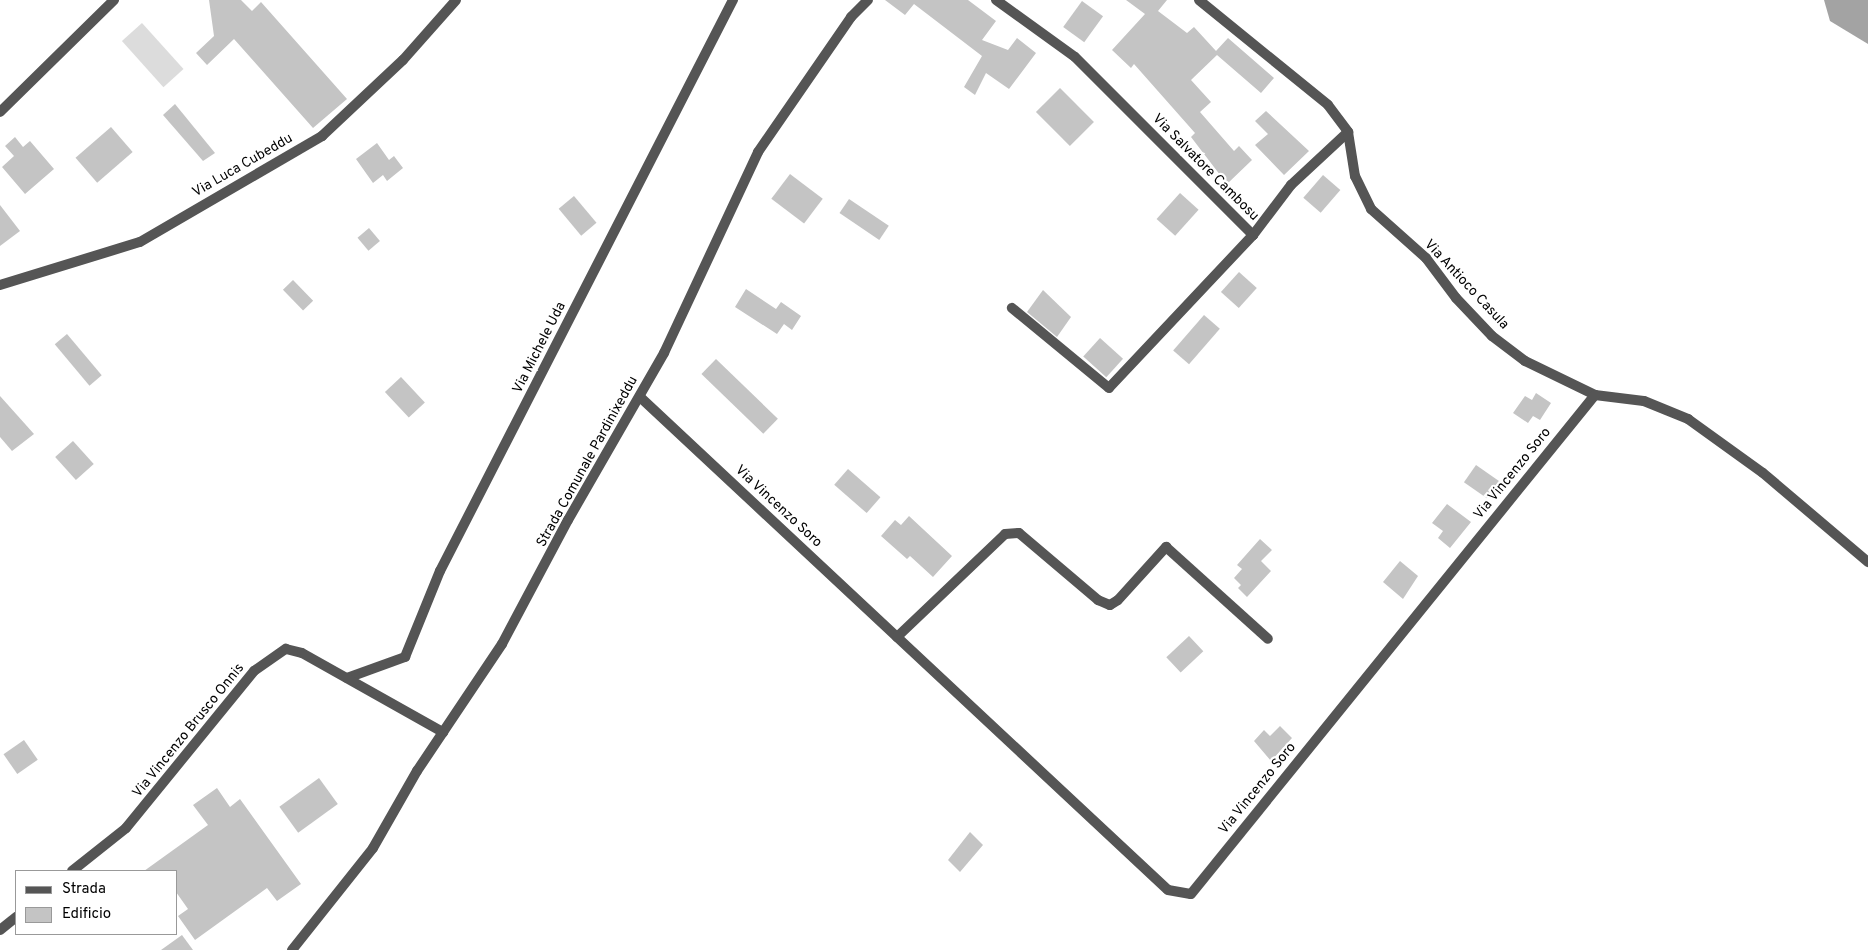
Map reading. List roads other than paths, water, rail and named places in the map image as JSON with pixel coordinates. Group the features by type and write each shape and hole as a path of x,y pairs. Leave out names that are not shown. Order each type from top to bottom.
{"street":[{"path":"0,112 114,0"},
{"name":"Via Luca Cubeddu","path":"0,286 140,242 322,136 403,60 456,0"},
{"name":"Via Michele Uda","path":"347,678 405,656 440,571 733,0"},
{"name":"Strada Comunale Pardinixeddu","path":"292,950 374,848 443,732 502,644 568,520 640,397 758,152 851,17 868,0"},
{"name":"Via Salvatore Cambosu","path":"996,0 1075,57 1254,236 1109,388 1012,308"},
{"name":"Via Antioco Casula","path":"1199,0 1328,105 1348,132 1355,176 1371,209 1426,258 1492,336 1524,361 1595,395 1644,401 1688,419 1763,473 1868,562"},
{"path":"1254,236 1291,185 1348,132"},
{"name":"Via Vincenzo Soro","path":"640,397 1168,890 1191,894 1595,395"},
{"path":"897,637 1005,534 1018,533 1098,600 1110,605 1118,600 1166,547 1268,639"},
{"name":"Via Vincenzo Brusco Onnis","path":"73,870 126,828 254,671 286,649 302,653 443,732"},
{"path":"0,930 15,918"}]}
